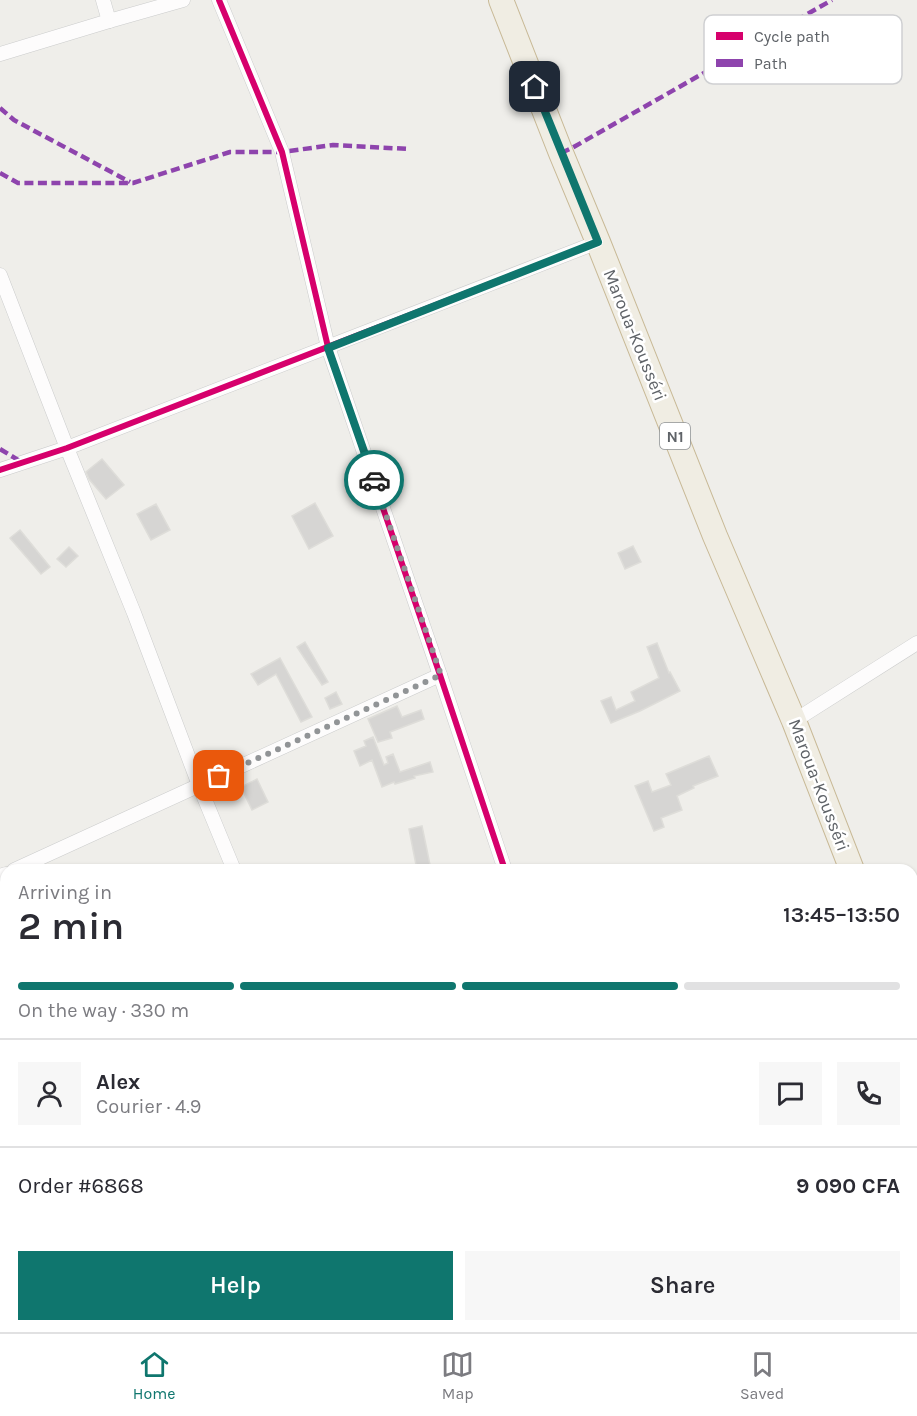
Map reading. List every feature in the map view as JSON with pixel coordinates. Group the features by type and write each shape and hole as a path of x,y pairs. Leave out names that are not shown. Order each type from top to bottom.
{"highway":[{"name":"Maroua-Kousséri","path":"501,0 715,536 794,721 850,864"}],"street":[{"path":"103,0 110,21"},
{"path":"0,54 183,0"},
{"path":"219,0 282,152 328,348 441,675 503,864"},
{"path":"0,470 67,448 598,242"},
{"path":"0,275 232,864"},
{"path":"794,721 917,643"},
{"path":"27,864 441,675"}],"building":[{"path":"102,459 124,485 106,499 86,472"},
{"path":"315,503 333,536 309,549 292,516"},
{"path":"156,504 170,530 151,540 137,514"},
{"path":"20,530 50,567 41,574 10,538"},
{"path":"633,546 641,562 625,569 618,553"},
{"path":"69,547 78,556 66,567 57,559"},
{"path":"305,642 328,682 322,685 297,647"},
{"path":"657,643 669,673 680,691 611,723 601,701 611,697 616,710 635,701 631,692 659,678 647,647"},
{"path":"280,658 312,717 301,722 276,674 258,685 251,674"},
{"path":"336,692 342,704 330,709 325,698"},
{"path":"397,706 402,717 421,710 424,719 390,732 392,738 378,742 368,719"},
{"path":"373,737 384,765 388,763 386,757 393,754 400,772 430,762 433,772 382,787 372,760 360,766 354,751 366,746 364,741"},
{"path":"709,756 718,776 693,786 694,788 677,796 682,810 661,818 664,827 654,831 635,786 648,781 652,792 671,785 666,774"},
{"path":"257,779 268,802 252,810 241,787"},
{"path":"422,826 430,864 416,864 409,829"}],"marked path":[{"path":"806,15 832,0"},
{"path":"561,153 704,73"},
{"path":"0,108 14,120 130,182"},
{"path":"0,173 18,183 133,183 230,152 282,152 333,145 409,149"},
{"path":"0,449 23,463"}],"cycle path":[{"path":"219,0 282,152 328,347 503,864"},
{"path":"0,470 67,448 598,242"}],"way so far":[{"path":"219,776 441,675 374,480"}],"route":[{"path":"374,480 328,348 598,242 535,87"}]}
